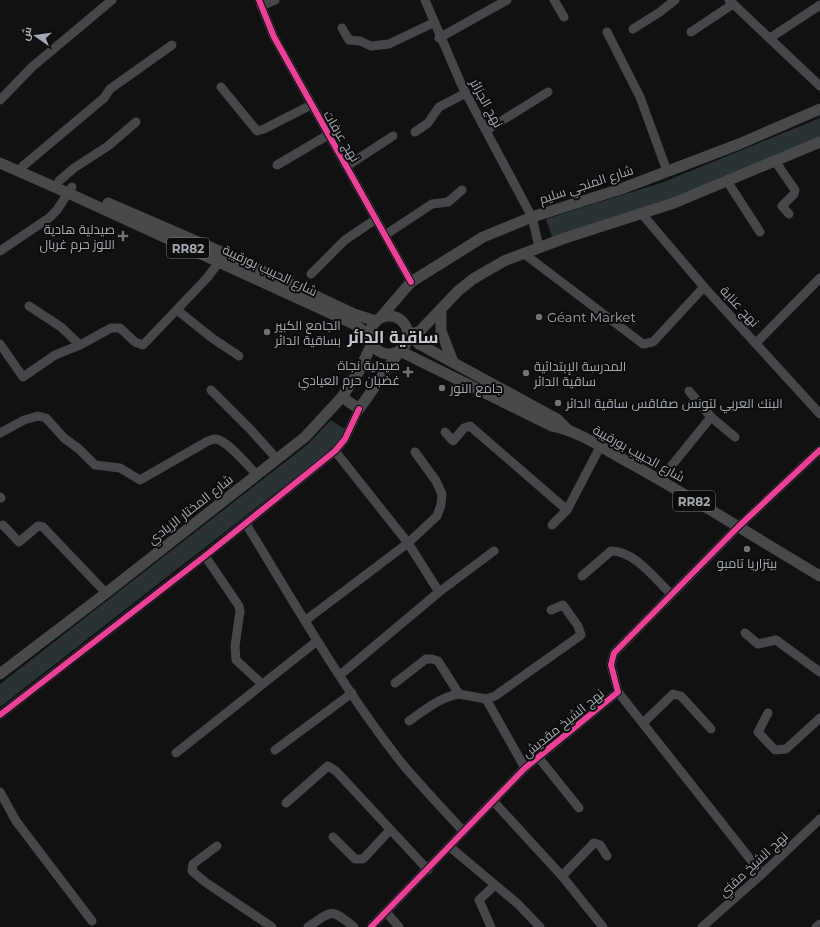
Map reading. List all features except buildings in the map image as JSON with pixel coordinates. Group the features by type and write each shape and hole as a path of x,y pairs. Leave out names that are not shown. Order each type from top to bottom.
{"main road":[{"name":"شارع المنجي سليم","path":"378,320 411,282 483,237 532,217 621,189 739,144 820,109"},
{"path":"342,397 359,409 406,344 409,335 419,332 473,279 504,261 539,247 642,214 727,181 820,142"},
{"name":"شارع الحبيب بورقيبة","path":"0,156 59,181 70,190"},
{"name":"شارع الحبيب بورقيبة","path":"0,163 70,190 222,258 354,314 378,320 390,316 399,318 406,325 409,335 419,344 557,419 567,429 660,480 820,576"},
{"name":"شارع الحبيب بورقيبة","path":"222,258 354,324 365,332 378,351 386,354 400,352 552,426 567,429"},
{"path":"442,309 442,331 453,362"},
{"path":"371,342 371,328 378,320"},
{"name":"شارع المختار الزيادي","path":"0,674 305,437 342,397 359,371 371,342"}],"street":[{"path":"0,100 32,67 112,0"},
{"path":"260,3 275,0"},
{"name":"نهج الجزائر","path":"425,0 439,38 466,93 532,217 539,247"},
{"path":"439,38 507,0"},
{"path":"554,0 564,17"},
{"path":"633,29 660,12 674,0"},
{"path":"691,32 731,2 820,86"},
{"name":"نهج عرفات","path":"260,3 274,37 411,282"},
{"path":"770,38 820,5"},
{"path":"342,28 349,40 360,41 371,46 389,44 434,23"},
{"path":"607,32 640,98 667,171"},
{"path":"23,166 104,98 110,89 172,45"},
{"path":"221,87 257,131 311,105"},
{"path":"487,130 548,92"},
{"path":"415,132 428,123 439,107 466,93"},
{"path":"59,181 74,168 108,146 136,122"},
{"path":"277,165 328,135"},
{"path":"347,166 393,136"},
{"path":"775,161 795,190 794,194 782,206 789,214"},
{"path":"727,181 760,232"},
{"path":"0,251 49,218 57,210 70,190"},
{"path":"385,235 432,204 451,201 462,190"},
{"name":"نهج عنابة","path":"642,214 704,287 820,414"},
{"path":"311,274 345,240 376,219"},
{"path":"523,253 644,344 653,342 704,287"},
{"path":"0,344 23,377 55,356 80,345 111,328 120,328 135,342 142,345 177,310 222,258"},
{"path":"756,343 820,278"},
{"path":"29,306 61,327 80,345"},
{"path":"177,310 212,338 239,356"},
{"path":"211,390 241,419 277,459"},
{"path":"689,392 711,417 735,437"},
{"path":"0,715 246,524 334,451 345,439 359,409"},
{"path":"0,432 24,420 38,416 46,418 64,438 79,449 96,465 120,468 140,480 201,444 217,439 227,444 257,475"},
{"path":"660,480 711,417"},
{"path":"445,432 453,441 464,428 470,426 566,510"},
{"path":"552,525 566,510 600,447"},
{"name":"نهج الشيخ مقديش","path":"371,927 428,870 463,831 494,802 525,768 618,692 611,665 614,653 738,527 820,450"},
{"path":"334,451 408,543 439,592"},
{"path":"306,620 408,543 437,516 441,505 442,494 436,481 415,452"},
{"path":"246,524 306,620 316,641 400,761 463,831"},
{"path":"3,525 19,542 38,526 43,527 106,593"},
{"path":"340,675 439,592 494,551"},
{"path":"582,576 611,551 620,551 637,561 671,594"},
{"path":"205,556 240,606 235,646 236,660 262,684"},
{"path":"410,721 438,701 450,696 459,694 486,699 495,696 581,635 578,626 563,605 551,610"},
{"path":"745,633 758,644 776,640 820,672"},
{"path":"176,753 316,641"},
{"path":"395,683 426,659 432,658 438,661 459,694"},
{"path":"618,692 762,874"},
{"path":"275,750 352,693"},
{"path":"643,724 673,694 677,694 681,696 711,729"},
{"path":"486,699 525,768"},
{"path":"768,713 758,732 775,750 786,749 820,718"},
{"path":"538,757 579,808"},
{"path":"286,803 328,766 336,771 428,870"},
{"path":"0,792 16,821 92,921"},
{"path":"494,802 562,876 603,927"},
{"name":"نهج الشيخ مقني","path":"702,927 762,874 820,818"},
{"path":"333,837 356,859 363,858 390,830"},
{"path":"562,876 594,844 600,845 607,856"},
{"path":"217,846 193,864 192,871 272,927"},
{"path":"450,847 518,904 540,927"},
{"path":"491,927 479,900 495,885"},
{"path":"308,927 333,912 354,927"},
{"path":"386,912 399,927"},
{"path":"816,927 820,924"}],"shaded area":[{"path":"820,118 820,137 668,201 552,237 546,219 661,183"},
{"path":"331,420 346,430 335,444 320,458 0,707 0,684 307,445"}],"cycle path":[{"path":"259,0 274,37 411,282"},
{"path":"0,715 205,556 335,451 345,439 359,409"},
{"path":"371,927 525,768 618,692 611,665 614,653 738,527 820,450"}],"place":[{"name":"صيدلية هادية اللوز حرم غربال","path":"123,236"},
{"name":"Géant Market","path":"539,317"},
{"name":"الجامع الكبير بساقية الدائر","path":"267,332"},
{"name":"صيدلية نجاة غضبان حرم العيادي","path":"408,372"},
{"name":"المدرسة الإبتدائية ساقية الدائر","path":"526,373"},
{"name":"جامع النور","path":"442,388"},
{"name":"البنك العربي لتونس صفاقس ساقية الدائر","path":"558,403"},
{"name":"بيتزاريا تامبو","path":"747,549"}],"district":[{"name":"ساقية الدائر","path":"393,337"}]}
